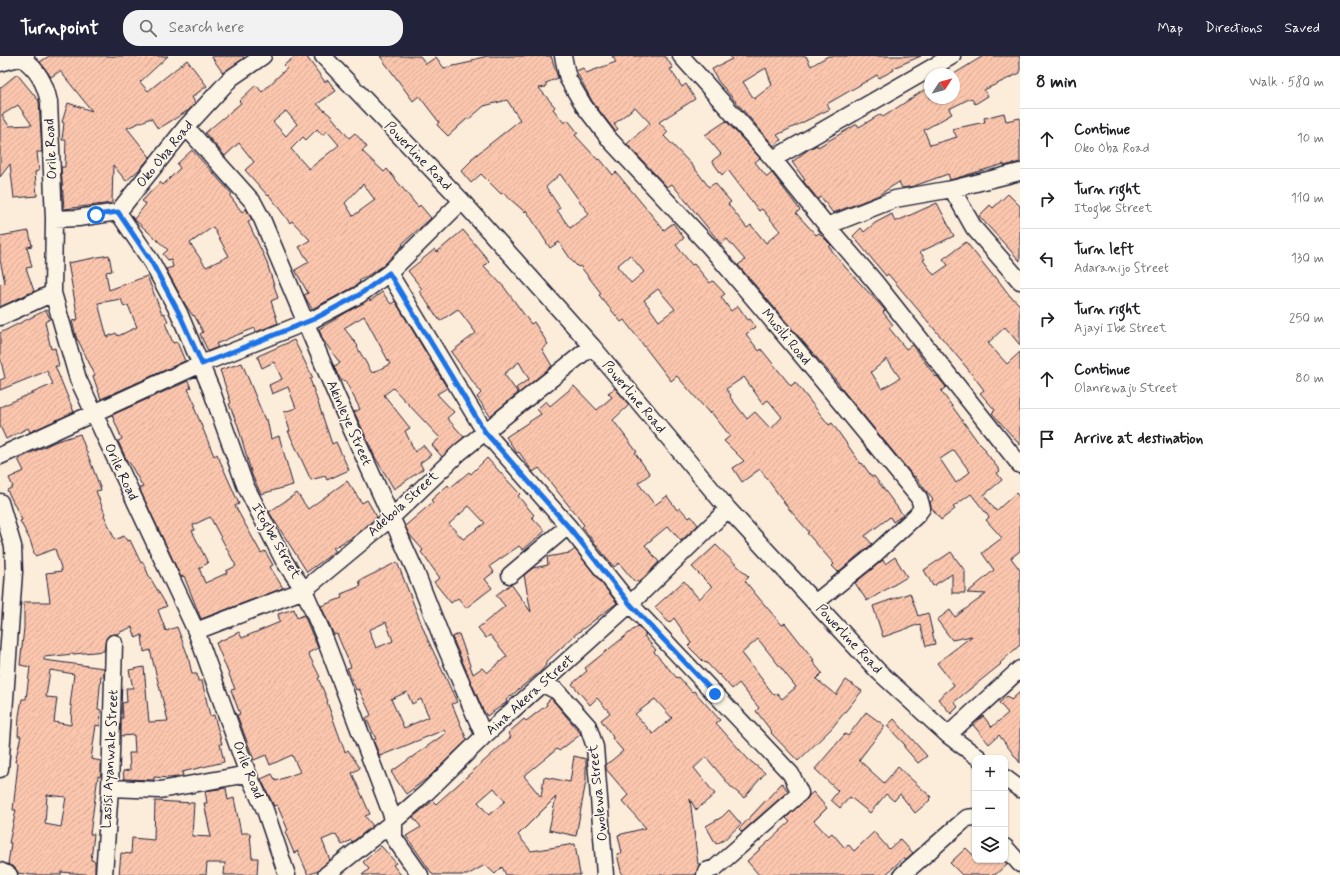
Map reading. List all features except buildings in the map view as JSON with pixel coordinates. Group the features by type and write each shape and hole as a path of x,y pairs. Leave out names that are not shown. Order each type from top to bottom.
{"street":[{"name":"Oko Oba Road","path":"118,212 186,127 231,78 263,56"},
{"name":"Powerline Road","path":"324,56 462,201 592,346 728,509 878,671 948,735 975,755"},
{"name":"Musili Road","path":"563,56 568,79 584,106 610,140 710,247 804,358 919,498 922,508 917,515 873,556 815,603"},
{"path":"681,56 773,159 827,226 875,282 1020,465"},
{"path":"773,159 952,56"},
{"path":"0,63 24,57"},
{"name":"Orile Road","path":"24,57 34,67 45,84 49,102 54,219 53,293 78,379 196,631 248,774 265,810 287,875"},
{"name":"Akinleye Street","path":"186,127 252,202 262,219 307,322 337,397 392,517 484,736"},
{"path":"827,226 895,199 952,189 1020,172"},
{"path":"952,189 974,228 1020,281"},
{"path":"0,456 93,412 202,364 307,322 359,295 389,273 462,201"},
{"path":"54,219 78,218 118,212"},
{"name":"Itogbe Street","path":"118,212 151,261 179,313 202,364 245,485 284,561 304,590 323,634 394,821 394,838 420,875"},
{"path":"389,273 485,432 568,526 630,604 792,774 800,793 715,868 706,871 705,875"},
{"path":"0,317 53,293"},
{"name":"Adebola Street","path":"196,631 304,590 392,517 460,452 592,346"},
{"path":"0,502 13,546 14,572 0,769"},
{"name":"Aina Akera Street","path":"326,875 394,821 484,736 630,604 728,509"},
{"path":"510,576 568,526"},
{"name":"Lasisi Ayanwale Street","path":"104,875 110,788 114,643"},
{"path":"948,735 1020,670"},
{"name":"Owolewa Street","path":"543,684 557,691 588,726 595,747 605,875"},
{"path":"110,788 160,790 248,774"},
{"path":"1008,780 1020,789"},
{"path":"902,875 971,817"},
{"path":"1008,850 1020,864"},
{"path":"0,871 9,875"}],"route":[{"path":"96,215 118,212 151,261 179,313 202,364 314,319 359,295 389,273 416,315 485,432 573,532 630,604 715,694"}]}
